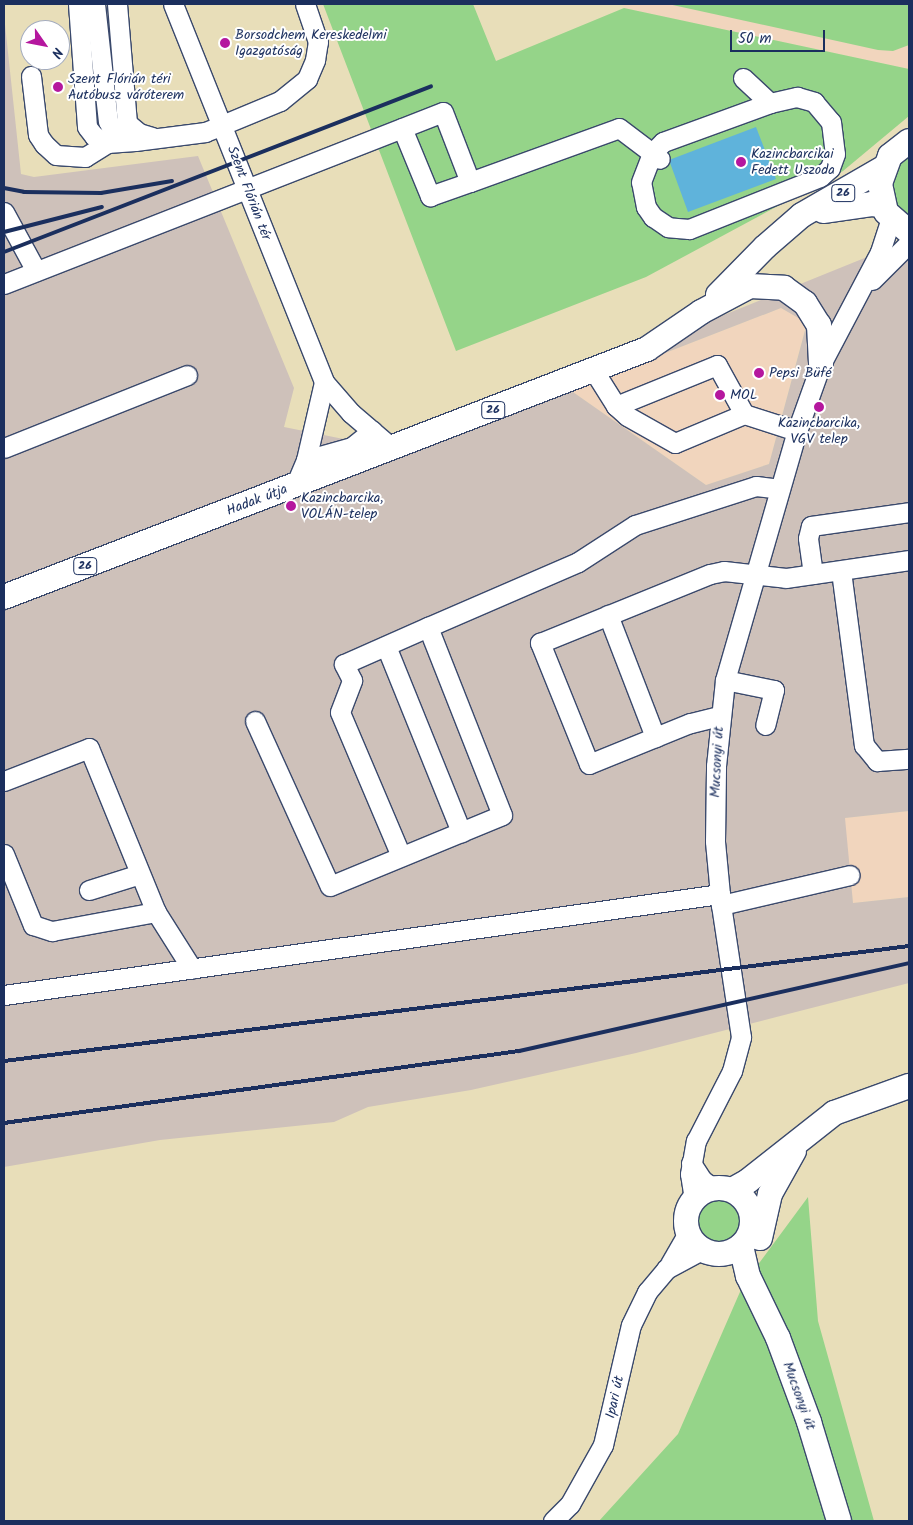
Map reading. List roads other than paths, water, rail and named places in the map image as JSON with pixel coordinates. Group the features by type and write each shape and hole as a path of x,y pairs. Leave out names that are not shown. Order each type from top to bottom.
{"main road":[{"name":"26","path":"594,371 647,349 701,312 765,247 802,215 883,168 896,149 909,141"},
{"path":"883,168 880,184 887,212 909,232"},
{"name":"26","path":"802,215 856,206 887,212"},
{"path":"701,312 750,286 784,288 805,303 819,325 821,364"},
{"name":"Hadak útja","path":"4,597 594,371"},
{"path":"760,1172 750,1191 749,1206 753,1223 734,1250 694,1241 687,1212 713,1192 760,1172 834,1113 909,1086"},
{"path":"762,1306 757,1273 765,1210 784,1167 809,1132"},
{"path":"713,1192 749,1206"},
{"name":"Mucsonyi út","path":"734,1250 762,1306 809,1422 839,1521"}],"street":[{"path":"78,4 88,128 94,136 107,143"},
{"path":"95,4 108,121 123,137 135,141"},
{"path":"118,4 128,123 139,134 155,138"},
{"name":"Szent Flórián tér","path":"173,4 324,382 372,431 393,449"},
{"path":"31,76 38,135 56,155 85,157 107,143 205,132 280,101 307,79 315,60 318,42 305,4"},
{"path":"743,78 770,103"},
{"path":"797,96 814,102 830,122 835,154 830,168 805,186 689,229 676,230 661,224 646,207 641,182 656,156 675,136 770,103 797,96"},
{"path":"4,284 443,112 470,182"},
{"path":"402,128 430,196 619,128 656,156"},
{"path":"4,212 36,271"},
{"path":"859,294 885,241 887,212"},
{"path":"859,294 909,243"},
{"name":"Mucsonyi út","path":"713,1192 691,1163 696,1141 732,1071 741,1037 720,900 714,814 720,716 725,680 796,431 821,364 859,294"},
{"path":"616,406 717,365 744,414"},
{"path":"594,371 616,406 643,428 674,443 744,414 796,431"},
{"path":"4,448 186,375"},
{"path":"295,486 306,460 324,382"},
{"path":"306,460 352,447 372,431"},
{"path":"401,856 340,712 352,680 344,664 578,562 636,525 756,486 780,488"},
{"path":"813,574 808,538 811,526 909,512"},
{"path":"720,716 690,723 588,764 540,643 710,574 724,572 786,578 909,560"},
{"path":"841,571 864,745 877,761 909,760"},
{"path":"608,615 655,737"},
{"path":"256,721 330,886 502,815 428,627"},
{"path":"386,646 461,832"},
{"path":"725,680 774,690 765,725"},
{"path":"4,781 89,748 156,912 192,969"},
{"path":"4,854 33,925 52,931 156,912"},
{"path":"89,890 140,874"},
{"path":"4,995 720,900 850,875"},
{"name":"Ipari út","path":"553,1521 570,1504 603,1445 631,1325 647,1292 694,1241"}],"water":[{"path":"756,127 776,179 688,212 669,160"}],"railway":[{"path":"4,252 431,86"},
{"path":"4,188 24,192 101,193 172,181"},
{"path":"4,232 102,207"},
{"path":"4,1061 909,946"},
{"path":"4,1123 519,1051 909,963"}],"place":[{"name":"Borsodchem Kereskedelmi Igazgatóság","path":"225,43"},
{"name":"Szent Flórián téri Autóbusz váróterem","path":"58,87"},
{"name":"Kazincbarcikai Fedett Uszoda","path":"741,162"},
{"name":"Pepsi Büfé","path":"759,373"},
{"name":"MOL","path":"720,395"},
{"name":"Kazincbarcika, VGV telep","path":"819,407"},
{"name":"Kazincbarcika, VOLÁN-telep","path":"291,506"}]}
